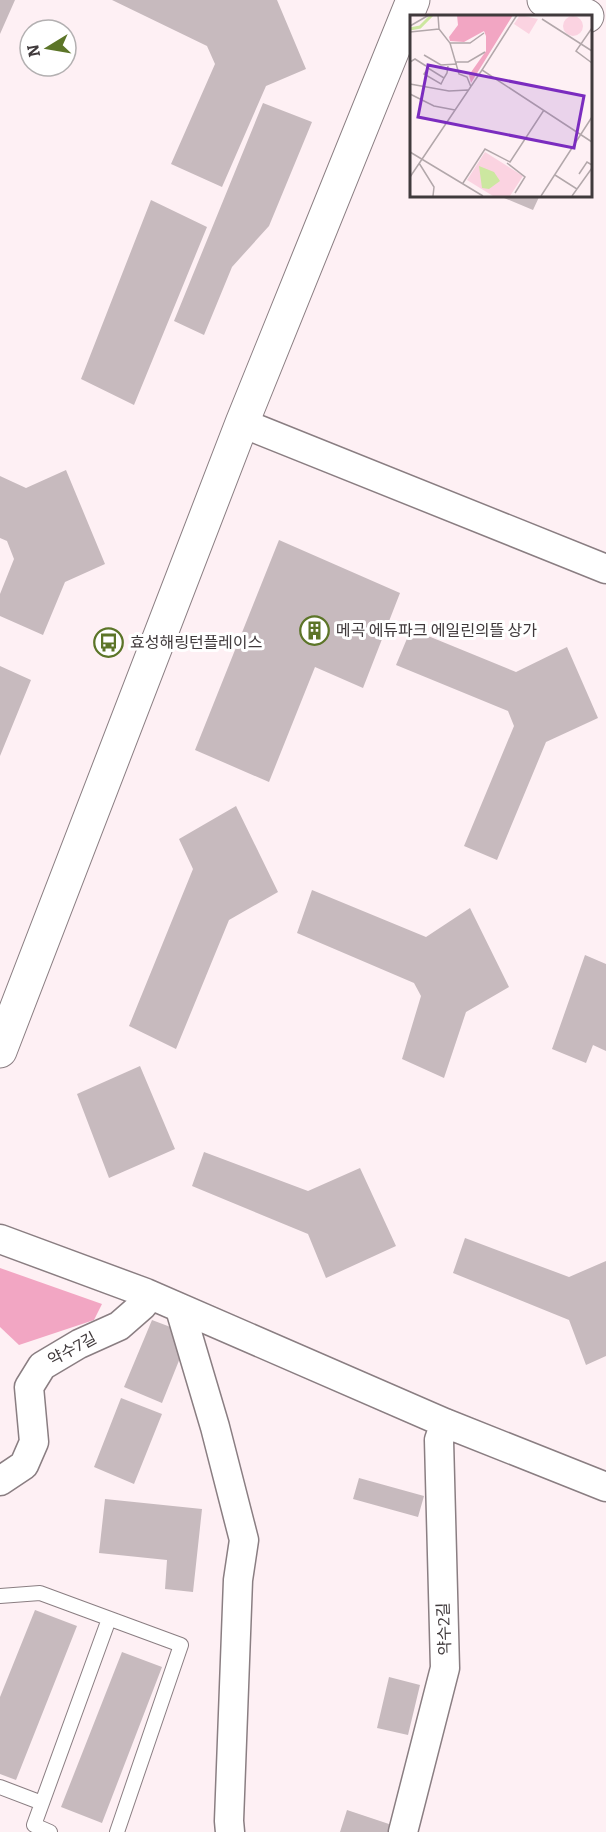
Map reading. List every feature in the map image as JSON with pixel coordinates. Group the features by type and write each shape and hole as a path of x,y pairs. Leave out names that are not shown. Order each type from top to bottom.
{"street":[{"path":"0,1051 242,423 413,0"},
{"path":"544,0 583,15"},
{"path":"591,18 606,24"},
{"path":"242,423 606,569"},
{"path":"0,1239 146,1293 445,1423 606,1487"},
{"name":"약수7길","path":"0,1481 24,1465 34,1442 29,1387 42,1366 79,1344 119,1326 143,1305 146,1293"},
{"path":"180,1309 215,1427 244,1540 238,1580 230,1832"},
{"name":"약수2길","path":"403,1832 445,1668 439,1440 445,1423"}],"lane":[{"path":"0,1596 40,1593 181,1645 117,1832"},
{"path":"50,1832 34,1825 109,1619"},
{"path":"0,1787 42,1803"}],"shaded area":[{"path":"0,1268 102,1304 94,1320 19,1345 0,1327"}],"building":[{"path":"0,0 15,0 0,34"},
{"path":"112,0 277,0 306,69 266,86 222,187 171,164 215,64 207,46"},
{"path":"263,103 312,122 269,226 232,267 204,335 174,321"},
{"path":"499,196 540,196 533,210"},
{"path":"151,200 207,227 134,405 81,379"},
{"path":"66,470 105,564 65,582 43,635 0,616 0,594 14,559 7,541 0,538 0,476 26,488"},
{"name":"메곡 에듀파크 에일린의뜰 상가","path":"279,540 400,593 363,688 315,667 269,782 195,750"},
{"path":"411,629 516,672 567,647 598,718 546,742 497,860 464,846 514,726 508,711 396,665"},
{"path":"0,666 31,680 0,756"},
{"path":"236,806 278,892 229,920 176,1049 129,1026 193,869 179,839"},
{"path":"312,890 426,937 470,908 509,987 466,1012 444,1078 402,1059 421,996 414,983 297,933"},
{"path":"585,955 606,964 606,1051 593,1045 586,1063 552,1049"},
{"path":"140,1066 175,1149 109,1178 77,1094"},
{"path":"204,1152 308,1191 360,1168 396,1246 326,1278 308,1234 192,1186"},
{"path":"465,1238 569,1277 606,1261 606,1356 586,1365 569,1320 453,1273"},
{"path":"152,1320 181,1331 176,1345 184,1348 162,1403 124,1387"},
{"path":"121,1398 162,1414 134,1484 94,1467"},
{"path":"359,1478 424,1496 418,1517 353,1499"},
{"path":"105,1499 202,1509 193,1592 165,1589 167,1560 99,1553"},
{"path":"35,1610 77,1626 16,1780 0,1774 0,1697"},
{"path":"122,1652 162,1667 102,1823 61,1807"},
{"path":"389,1677 420,1685 408,1735 377,1728"},
{"path":"347,1810 392,1825 390,1832 340,1832"}],"place":[{"name":"메곡 에듀파크 에일린의뜰 상가","path":"315,630"},
{"name":"효성해링턴플레이스","path":"109,642"}]}
